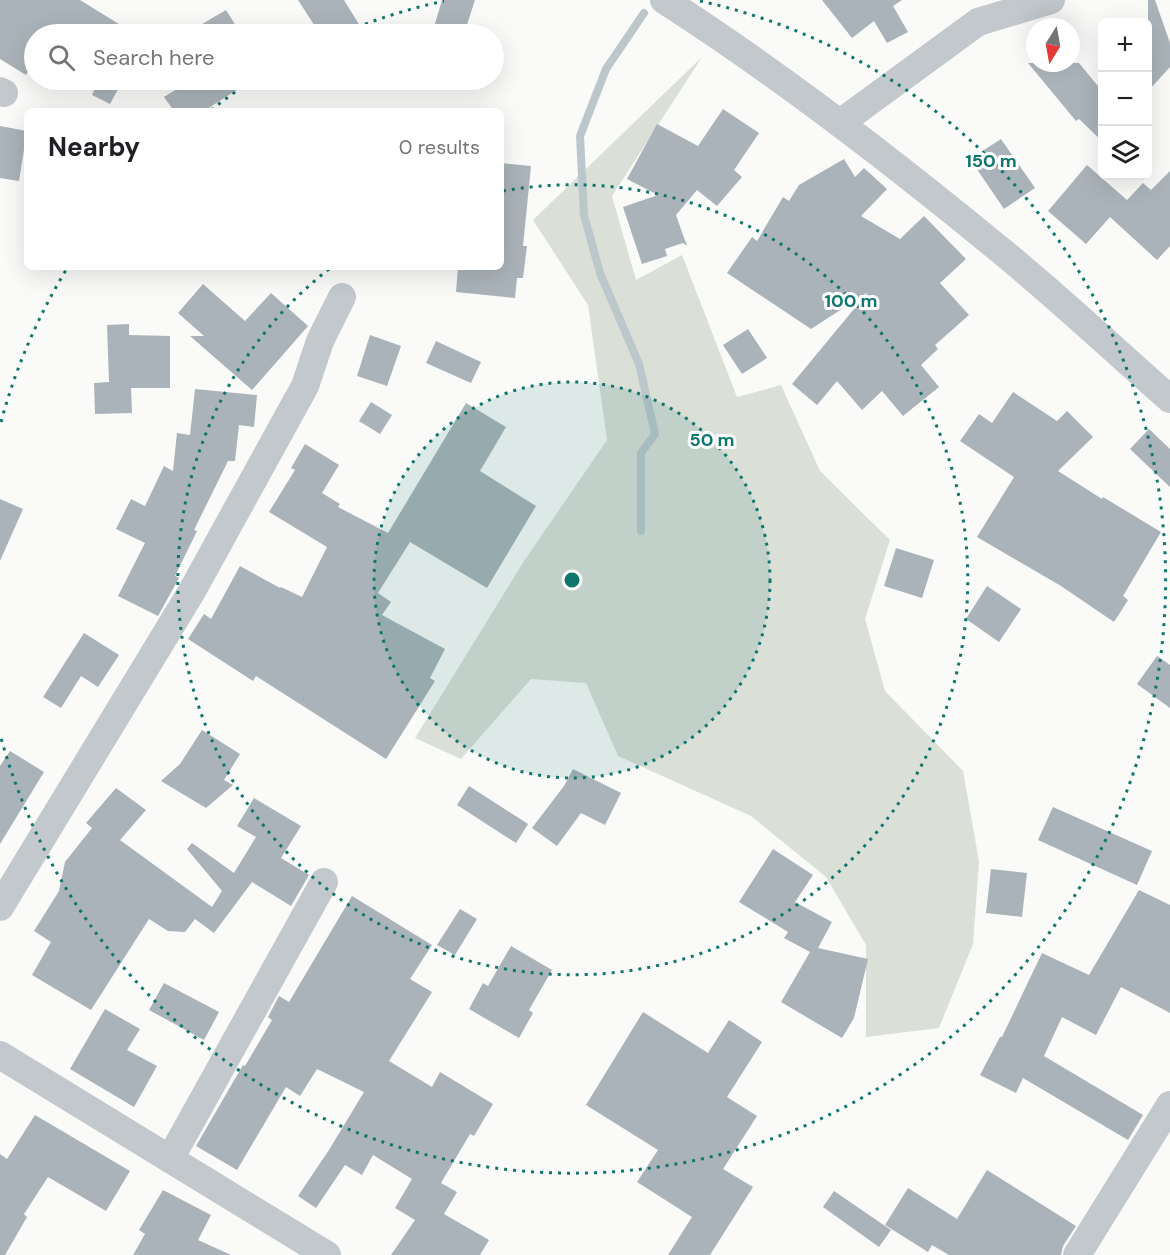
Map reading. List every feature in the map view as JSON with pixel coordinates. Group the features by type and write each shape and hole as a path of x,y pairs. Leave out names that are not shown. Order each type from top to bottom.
{"street":[{"path":"664,0 840,123 1000,250 1170,399"},
{"path":"840,123 978,22 1051,0"},
{"path":"0,907 192,591 305,386 320,341 342,297"},
{"path":"170,1159 324,882"},
{"path":"0,1055 327,1255"},
{"path":"1077,1255 1170,1105"}],"shaded area":[{"path":"702,57 612,196 636,280 682,255 737,397 781,385 820,471 890,540 865,619 885,691 963,771 979,861 973,944 939,1028 866,1037 866,945 826,877 751,816 618,756 586,683 531,679 461,759 415,738 524,561 607,440 588,305 533,220"}],"building":[{"path":"0,0 80,0 119,24 24,24 24,74 0,59"},
{"path":"298,0 344,0 359,24 314,24"},
{"path":"442,0 475,0 467,24 435,24"},
{"path":"822,0 902,0 893,6 908,32 887,43 874,21 852,38"},
{"path":"1148,0 1155,0 1170,43 1170,67 1152,87 1152,18 1148,18"},
{"path":"226,10 235,24 202,24"},
{"path":"1080,64 1098,86 1098,137 1079,119 1076,121 1035,72 1080,72"},
{"path":"94,90 118,90 110,104 92,95"},
{"path":"175,90 237,90 209,108 172,108 164,97"},
{"path":"723,109 759,133 734,170 742,177 717,206 697,190 676,215 687,246 683,243 665,249 667,256 642,264 623,207 658,195 627,179 657,124 698,146"},
{"path":"0,126 24,130 24,150 19,181 0,178"},
{"path":"1001,139 1035,188 1004,209 970,159"},
{"path":"844,159 855,177 864,168 887,189 861,216 900,239 924,216 966,259 940,283 969,315 935,345 938,349 921,365 939,387 903,416 882,391 862,410 837,381 817,405 792,384 868,292 811,329 727,273 752,237 757,241 783,197 789,201 799,185"},
{"path":"504,163 531,166 523,246 527,246 523,278 517,278 515,298 456,292 458,270 504,270"},
{"path":"1087,165 1098,175 1098,180 1104,180 1127,200 1143,183 1151,190 1170,171 1170,246 1157,260 1110,217 1086,244 1048,211"},
{"path":"203,284 245,321 271,293 308,326 252,390 190,336 204,336 178,313"},
{"path":"129,324 129,335 170,336 170,388 131,388 132,413 95,414 94,383 109,382 107,325"},
{"path":"748,329 767,358 742,374 723,345"},
{"path":"370,335 401,346 387,386 357,376"},
{"path":"436,341 481,362 471,383 426,363"},
{"path":"195,389 257,395 254,427 239,425 235,461 228,461 194,530 197,531 175,576 179,578 158,616 118,596 145,543 116,529 131,499 145,506 164,466 173,471 177,433 190,435"},
{"path":"1013,392 1057,421 1067,411 1093,437 1058,471 1161,532 1123,596 1128,600 1114,622 1061,586 977,537 1014,477 960,441 979,414 992,423"},
{"path":"371,402 392,415 380,434 359,421"},
{"path":"466,403 506,427 480,471 536,506 487,588 410,542 378,593 391,602 382,615 445,649 430,678 435,681 386,759 256,676 253,681 188,639 204,614 211,619 240,566 302,597 327,547 269,512 295,470 291,468 305,444 339,465 322,493 340,504 338,507 388,533"},
{"path":"1149,429 1170,449 1170,487 1130,449"},
{"path":"0,499 23,509 0,561"},
{"path":"896,548 934,560 922,598 884,586"},
{"path":"987,586 1021,609 999,642 966,619"},
{"path":"84,633 119,655 98,687 81,676 61,708 43,697"},
{"path":"1157,656 1170,665 1170,708 1137,684"},
{"path":"202,730 240,754 224,780 233,785 206,808 161,781 180,764"},
{"path":"10,751 44,772 0,844 0,766"},
{"path":"573,769 621,793 605,825 581,813 557,846 532,828 564,786"},
{"path":"469,786 528,824 516,843 457,805"},
{"path":"116,788 146,810 120,840 212,907 222,891 187,849 192,843 234,873 256,837 237,826 254,798 301,826 281,858 309,875 291,906 252,882 214,933 195,919 185,932 168,931 149,919 91,1010 32,975 51,942 34,931 59,891 65,862 92,828 86,823"},
{"path":"1053,807 1152,851 1137,885 1038,840"},
{"path":"773,849 813,875 795,902 832,922 818,948 868,959 854,1018 842,1038 781,1002 810,952 784,938 788,932 739,902"},
{"path":"991,869 1027,873 1022,917 986,913"},
{"path":"1139,890 1170,905 1170,1013 1121,987 1096,1035 1062,1017 1044,1056 1143,1115 1128,1140 1023,1078 1016,1093 980,1075 1002,1037 1042,953 1089,975"},
{"path":"352,896 432,945 410,979 432,992 389,1061 432,1087 440,1072 493,1104 474,1136 470,1134 441,1183 457,1192 444,1214 489,1240 480,1255 391,1255 415,1220 395,1208 412,1179 373,1155 362,1175 345,1165 316,1208 298,1196 364,1092 317,1069 300,1096 286,1087 237,1170 196,1146 272,1020 268,1017 279,996 289,1002"},
{"path":"460,909 477,919 455,955 437,945"},
{"path":"511,946 552,970 529,1010 533,1013 519,1038 469,1009 483,983 488,986"},
{"path":"164,983 219,1012 204,1040 149,1010"},
{"path":"105,1009 140,1029 127,1050 157,1066 134,1107 70,1069"},
{"path":"643,1012 708,1053 729,1020 762,1042 727,1097 757,1116 723,1169 753,1187 710,1255 668,1255 692,1217 637,1182 658,1150 586,1105"},
{"path":"35,1115 130,1171 106,1211 48,1177 24,1214 27,1217 5,1255 0,1255 0,1154 7,1159"},
{"path":"987,1170 1076,1226 1063,1246 1061,1255 949,1255 932,1245 928,1252 885,1225 908,1188 957,1219"},
{"path":"163,1190 211,1215 198,1240 231,1255 133,1255 145,1234 139,1230"},
{"path":"834,1191 891,1230 879,1247 823,1207"}],"waterway":[{"path":"641,531 641,453 655,434 639,364 600,273 584,215 580,136 606,69 644,13"}]}
